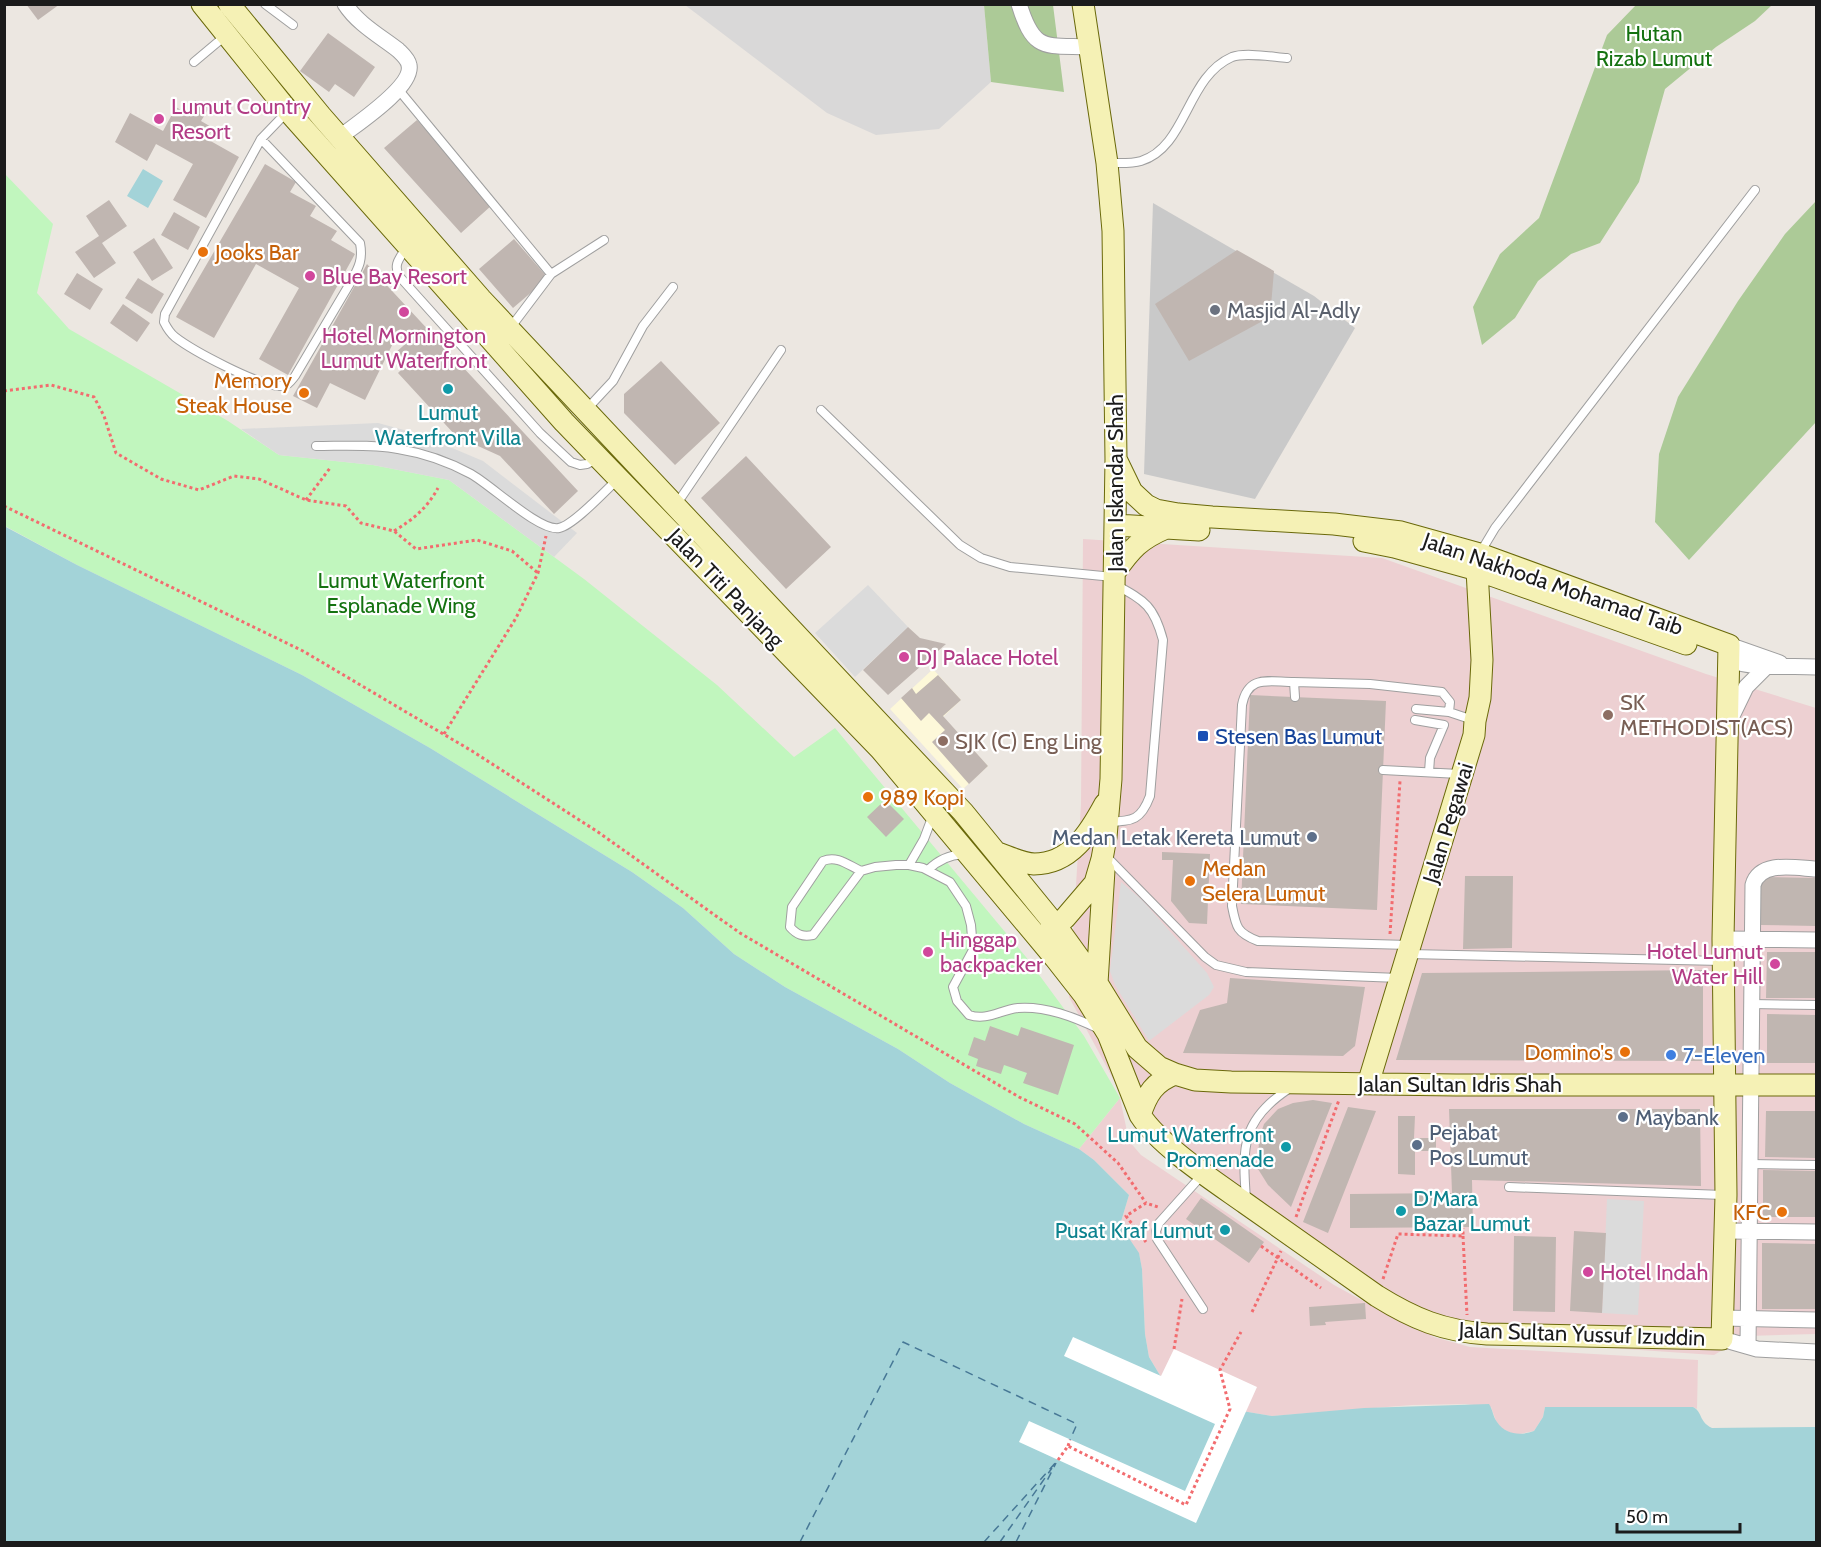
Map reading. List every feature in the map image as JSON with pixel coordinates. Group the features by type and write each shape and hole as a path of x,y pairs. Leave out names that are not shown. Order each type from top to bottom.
{"street":[{"name":"Jalan Titi Panjang","path":"202,4 234,28 340,137 355,170 408,246 564,422 619,478 668,513 896,739 963,812 1056,926 1097,983 1116,1031 1140,1115 1153,1131 1203,1174 1222,1186"},
{"name":"Jalan Titi Panjang","path":"229,4 234,28 288,111 355,170 585,411 668,513 881,750 1116,1031"},
{"path":"340,137 398,89 410,65 406,58 356,18 345,4"},
{"path":"1019,4 1030,35 1041,43 1090,47"},
{"name":"Jalan Iskandar Shah","path":"1040,939 1080,902 1095,883 1106,838 1110,796 1116,525 1113,231 1107,163 1083,4"},
{"name":"Jalan Nakhoda Mohamad Taib","path":"1116,459 1132,492 1146,506 1156,510 1178,514 1334,524 1401,532 1729,652"},
{"name":"Jalan Nakhoda Mohamad Taib","path":"1116,525 1334,538 1478,562"},
{"path":"1115,578 1136,544 1149,535 1167,528"},
{"name":"Jalan Pegawai","path":"1368,1084 1400,979 1403,948 1463,775 1474,735 1480,698 1482,660 1478,562"},
{"path":"1729,652 1786,665 1816,667"},
{"path":"1729,652 1745,665 1766,667 1786,665"},
{"name":"Jalan Sultan Yussuf Izuddin","path":"1222,1186 1377,1296 1422,1321 1438,1327 1468,1333 1723,1329 1726,1195 1723,939 1729,652"},
{"path":"1726,728 1746,687 1766,667"},
{"path":"997,853 1034,864 1061,857 1082,842 1110,796"},
{"path":"1097,983 1106,838"},
{"path":"1748,1346 1754,885 1756,877 1762,870 1816,868"},
{"path":"1723,939 1816,940"},
{"name":"Jalan Sultan Idris Shah","path":"1116,1031 1159,1067 1195,1080 1346,1084 1816,1085"},
{"path":"1140,1115 1151,1089 1163,1079 1175,1074"},
{"path":"1725,1231 1816,1232"},
{"path":"1723,1329 1748,1319 1816,1320"},
{"path":"1723,1329 1748,1346 1757,1349 1816,1352"}],"lane":[{"path":"266,4 293,26"},
{"path":"194,62 234,28"},
{"path":"1107,163 1140,162 1154,154 1171,139 1196,91 1215,68 1234,57 1287,58"},
{"path":"398,89 551,274"},
{"path":"261,139 360,243 362,254 360,265 352,280 295,376 290,383 282,386 265,383 217,363 174,337 164,322 165,314 261,139 288,111"},
{"path":"1478,562 1495,528 1755,190"},
{"path":"509,330 551,274 604,240"},
{"path":"585,411 613,381 643,326 673,287"},
{"path":"668,513 781,350"},
{"path":"821,410 960,545 981,558 1010,567 1115,578 1150,607 1158,621 1163,640 1150,796 1145,809 1137,817 1106,838 1205,957 1216,965 1246,972 1400,979"},
{"path":"316,446 397,448 441,460 471,474 548,528 559,528 570,523 619,478"},
{"path":"1449,712 1450,702 1442,692 1370,684 1260,681 1249,686 1244,693 1242,705 1232,906 1235,922 1240,931 1258,941 1723,961"},
{"path":"1294,682 1295,697"},
{"path":"1416,709 1449,712 1475,721"},
{"path":"1415,720 1444,725 1430,758 1429,772"},
{"path":"1383,770 1463,775"},
{"path":"909,865 924,839 933,813"},
{"path":"928,870 935,862 944,858 968,854"},
{"path":"861,871 839,860 831,858 824,861 792,907 790,927 795,933 804,937 813,935 861,871 874,867 909,865 928,870 950,882 966,906 972,925 972,956 953,987 957,1001 969,1016 986,1018 1016,1008 1032,1008 1055,1012 1116,1031"},
{"path":"1752,1004 1816,1005"},
{"path":"1246,1203 1243,1162 1248,1135 1268,1104 1298,1083"},
{"path":"1750,1164 1816,1165"},
{"path":"1203,1174 1159,1223 1156,1231 1157,1239 1203,1310"},
{"path":"1509,1187 1726,1195"}],"path":[{"path":"4,391 51,385 94,397 104,416 116,453 161,478 199,490 234,476 259,478 306,500 346,506 361,523 394,531 416,549 477,540 512,551 538,573"},
{"path":"306,500 330,468"},
{"path":"394,531 411,521 429,505 438,488"},
{"path":"4,506 303,651 444,734 598,832 740,933 1019,1097 1076,1124 1118,1163 1146,1203"},
{"path":"444,734 516,618 538,573 548,528"},
{"path":"1400,771 1403,948"},
{"path":"1252,1312 1289,1234 1346,1084"},
{"path":"1462,1228 1468,1333"},
{"path":"1377,1296 1398,1234 1463,1236"},
{"path":"1261,1246 1321,1288"},
{"path":"1068,1446 1186,1505 1230,1409 1220,1370 1241,1332"},
{"path":"1058,1460 1070,1440"}],"shaded area":[{"path":"685,5 984,5 991,82 939,129 876,135 827,113"},
{"path":"1153,203 1314,296 1355,328 1255,499 1144,474"},
{"path":"378,423 419,434 483,461 577,533 554,557 449,480 373,465 279,455 241,429"},
{"path":"1083,539 1382,558 1706,674 1816,708 1816,1334 1747,1336 1714,1355 1430,1336 1470,1347 1698,1360 1697,1409 1693,1407 1545,1407 1543,1417 1534,1431 1515,1435 1501,1428 1491,1407 1465,1404 1412,1405 1272,1416 1230,1409 1161,1377 1149,1357 1139,1254 1120,1225 1129,1195 1094,1160 1079,1149 1120,1098 1129,1141 1141,1155 1334,1285 1418,1331 1147,1142 1069,997 1081,805"},
{"path":"868,585 908,627 855,677 815,633"},
{"name":"SJK (C) Eng Ling","path":"933,669 961,700 943,717 988,766 963,789 890,709"},
{"path":"1121,882 1142,900 1207,973 1214,987 1209,995 1149,1041 1115,985 1110,971"},
{"path":"1607,1199 1644,1201 1638,1315 1602,1313"}],"green space":[{"path":"984,5 1053,5 1064,92 991,82"},
{"name":"Hutan Rizab Lumut","path":"1636,5 1772,5 1755,21 1716,47 1665,89 1639,182 1600,243 1571,254 1538,281 1515,318 1482,345 1473,307 1500,254 1539,218 1607,35"},
{"name":"Lumut Waterfront Esplanade Wing","path":"4,173 53,224 37,293 69,329 228,421 279,455 373,465 449,480 584,579 717,685 794,757 835,728 1026,957 1084,1036 1120,1098 1079,1149 1024,1124 950,1083 898,1049 785,987 734,954 683,908 632,872 430,748 302,675 77,565 5,526"},
{"path":"1816,201 1816,422 1689,560 1655,522 1659,454 1678,397 1738,301 1785,234"}],"water":[{"path":"143,169 163,181 148,208 127,196"},
{"path":"4,526 77,565 302,675 430,748 632,872 683,908 734,954 785,987 898,1049 950,1083 1024,1124 1079,1149 1094,1160 1129,1195 1120,1225 1139,1253 1149,1357 1161,1377 1230,1409 1272,1416 1364,1408 1489,1404 1496,1420 1505,1430 1524,1434 1534,1431 1543,1417 1545,1407 1693,1407 1712,1428 1816,1427 1816,1542 5,1542"}],"pier":[{"path":"1073,1337 1161,1376 1174,1349 1257,1387 1196,1523 1019,1442 1029,1421 1185,1491 1215,1424 1064,1356"}],"building":[{"path":"26,4 60,4 38,20"},
{"path":"328,33 375,67 354,97 335,84 329,92 300,71"},
{"path":"195,100 209,108 201,121 213,128 207,139 239,157 206,218 173,200 193,164 156,144 147,161 115,142 130,113 163,131 176,107 187,114"},
{"path":"417,120 492,205 461,233 384,148"},
{"name":"Blue Bay Resort","path":"265,164 296,182 290,192 316,206 310,216 337,231 331,240 355,254 288,375 259,359 299,288 256,264 214,338 176,317"},
{"path":"109,200 127,226 102,243 116,263 94,278 75,252 99,236 86,216"},
{"path":"174,212 200,227 188,250 161,235"},
{"path":"154,238 173,268 152,281 133,252"},
{"path":"514,239 548,278 513,308 479,269"},
{"name":"Masjid Al-Adly","path":"1237,250 1274,271 1270,317 1189,361 1155,304"},
{"name":"Lumut Waterfront Villa","path":"367,264 578,491 554,514 500,456 456,436 398,373 406,365 395,353 410,340 400,329 365,400 330,383 317,408 293,396"},
{"path":"77,273 103,289 90,310 64,294"},
{"path":"138,278 164,294 152,314 125,298"},
{"path":"123,304 150,323 137,342 110,323"},
{"path":"661,361 720,423 675,465 624,413 624,394"},
{"path":"746,456 831,547 786,589 701,498"},
{"name":"DJ Palace Hotel","path":"908,627 920,638 946,644 888,695 863,670"},
{"name":"SJK (C) Eng Ling","path":"938,675 961,700 943,716 988,766 969,784 932,742 945,730 929,713 921,721 901,698 912,688 916,694"},
{"name":"Medan Letak Kereta Lumut","path":"1250,695 1386,701 1377,910 1241,904"},
{"path":"885,800 904,819 886,837 867,817"},
{"name":"Medan Selera Lumut","path":"1162,852 1210,854 1207,924 1189,923 1171,901 1173,860 1162,860"},
{"path":"1465,876 1513,876 1512,948 1463,949"},
{"path":"1761,877 1816,878 1816,926 1761,925"},
{"path":"1767,952 1816,952 1816,998 1766,998"},
{"path":"1703,970 1703,1061 1396,1060 1422,973"},
{"path":"1230,978 1365,987 1355,1046 1343,1056 1183,1053 1200,1010 1227,1003"},
{"path":"1767,1014 1816,1015 1816,1063 1767,1063"},
{"path":"990,1026 1018,1036 1021,1027 1074,1045 1058,1095 1023,1083 1027,1073 1004,1065 1001,1074 976,1066 978,1059 968,1055 974,1037 985,1041"},
{"name":"Lumut Waterfront Promenade","path":"1313,1100 1332,1103 1291,1207 1268,1185 1258,1169 1259,1139 1264,1124 1278,1109 1293,1103"},
{"path":"1348,1107 1376,1111 1328,1233 1303,1222"},
{"path":"1449,1109 1700,1109 1701,1186 1472,1180 1473,1227 1350,1228 1350,1194 1452,1193"},
{"path":"1766,1111 1816,1111 1816,1158 1765,1157"},
{"name":"Pejabat Pos Lumut","path":"1398,1116 1415,1116 1414,1138 1436,1138 1436,1151 1415,1151 1415,1175 1398,1174"},
{"path":"1763,1170 1816,1171 1816,1217 1763,1217"},
{"name":"Pusat Kraf Lumut","path":"1201,1198 1264,1242 1249,1263 1186,1219"},
{"name":"Hotel Indah","path":"1574,1231 1606,1233 1602,1313 1570,1311"},
{"path":"1514,1236 1556,1237 1555,1312 1513,1311"},
{"path":"1762,1243 1816,1244 1816,1309 1762,1309"},
{"path":"1365,1303 1366,1319 1325,1322 1326,1325 1310,1326 1309,1307"}],"ferry route":[{"path":"800,1542 903,1342 1077,1424 1070,1440"},
{"path":"984,1542 1058,1460"},
{"path":"1016,1542 1056,1463"},
{"path":"1000,1542 1052,1468"}],"place":[{"name":"Lumut Country Resort","path":"159,119"},
{"name":"Jooks Bar","path":"203,252"},
{"name":"Blue Bay Resort","path":"310,276"},
{"name":"Masjid Al-Adly","path":"1215,310"},
{"name":"Hotel Mornington Lumut Waterfront","path":"404,312"},
{"name":"Lumut Waterfront Villa","path":"448,389"},
{"name":"Memory Steak House","path":"304,393"},
{"name":"DJ Palace Hotel","path":"904,657"},
{"name":"SK METHODIST(ACS)","path":"1608,715"},
{"name":"Stesen Bas Lumut","path":"1203,736"},
{"name":"SJK (C) Eng Ling","path":"943,741"},
{"name":"989 Kopi","path":"868,797"},
{"name":"Medan Letak Kereta Lumut","path":"1312,837"},
{"name":"Medan Selera Lumut","path":"1190,881"},
{"name":"Hinggap backpacker","path":"928,952"},
{"name":"Hotel Lumut Water Hill","path":"1775,964"},
{"name":"Domino's","path":"1625,1052"},
{"name":"7-Eleven","path":"1671,1055"},
{"name":"Maybank","path":"1623,1117"},
{"name":"Pejabat Pos Lumut","path":"1417,1145"},
{"name":"Lumut Waterfront Promenade","path":"1286,1147"},
{"name":"D'Mara Bazar Lumut","path":"1401,1211"},
{"name":"KFC","path":"1782,1212"},
{"name":"Pusat Kraf Lumut","path":"1225,1230"},
{"name":"Hotel Indah","path":"1588,1272"}]}
